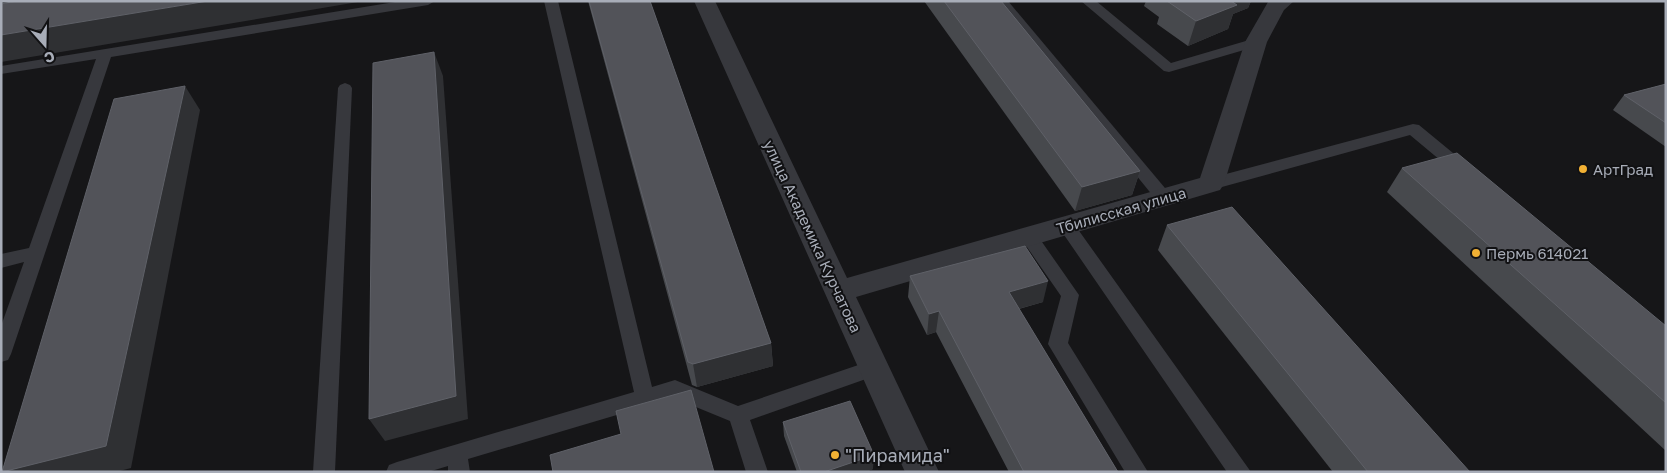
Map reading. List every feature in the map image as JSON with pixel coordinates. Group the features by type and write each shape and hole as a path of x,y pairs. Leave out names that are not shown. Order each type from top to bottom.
{"street":[{"name":"улица Академика Курчатова","path":"704,1 922,472"},
{"path":"1212,184 1256,42 1275,6 1284,1"},
{"name":"Тбилисская улица","path":"839,291 1212,184"}],"lane":[{"path":"1,70 428,1"},
{"path":"551,1 645,398"},
{"path":"1001,1 1164,198"},
{"path":"1088,1 1170,68 1256,42"},
{"path":"1,354 106,53"},
{"path":"324,472 345,88"},
{"path":"1212,184 1413,129 1474,180"},
{"path":"1066,226 1240,472"},
{"path":"1029,236 1070,295 1058,344 1137,472"},
{"path":"1,261 36,253"},
{"path":"397,472 458,462 645,398 675,390 738,415 873,368"},
{"path":"738,415 757,472"}],"building":[{"path":"17,1 208,1 1,35 1,4"},
{"path":"589,1 650,1 771,343 693,364 688,362"},
{"path":"944,1 1001,1 1140,171 1082,187"},
{"path":"1167,1 1231,1 1237,5 1196,21"},
{"path":"434,52 456,396 369,419 373,63"},
{"path":"1666,84 1666,123 1624,95"},
{"path":"185,86 106,446 2,472 114,99"},
{"path":"1457,153 1666,326 1666,403 1402,168"},
{"path":"1232,207 1470,472 1368,472 1167,225"},
{"path":"1025,246 1048,281 1009,292 1118,472 1024,472 939,311 929,314 910,276"},
{"path":"691,390 714,472 553,472 550,455 621,434 616,411"},
{"path":"850,401 874,455 824,472 801,472 783,422"}],"place":[{"name":"АртГрад","path":"1583,169"},
{"name":"Пермь 614021","path":"1476,253"},
{"name":"\"Пирамида\"","path":"835,455"}]}
